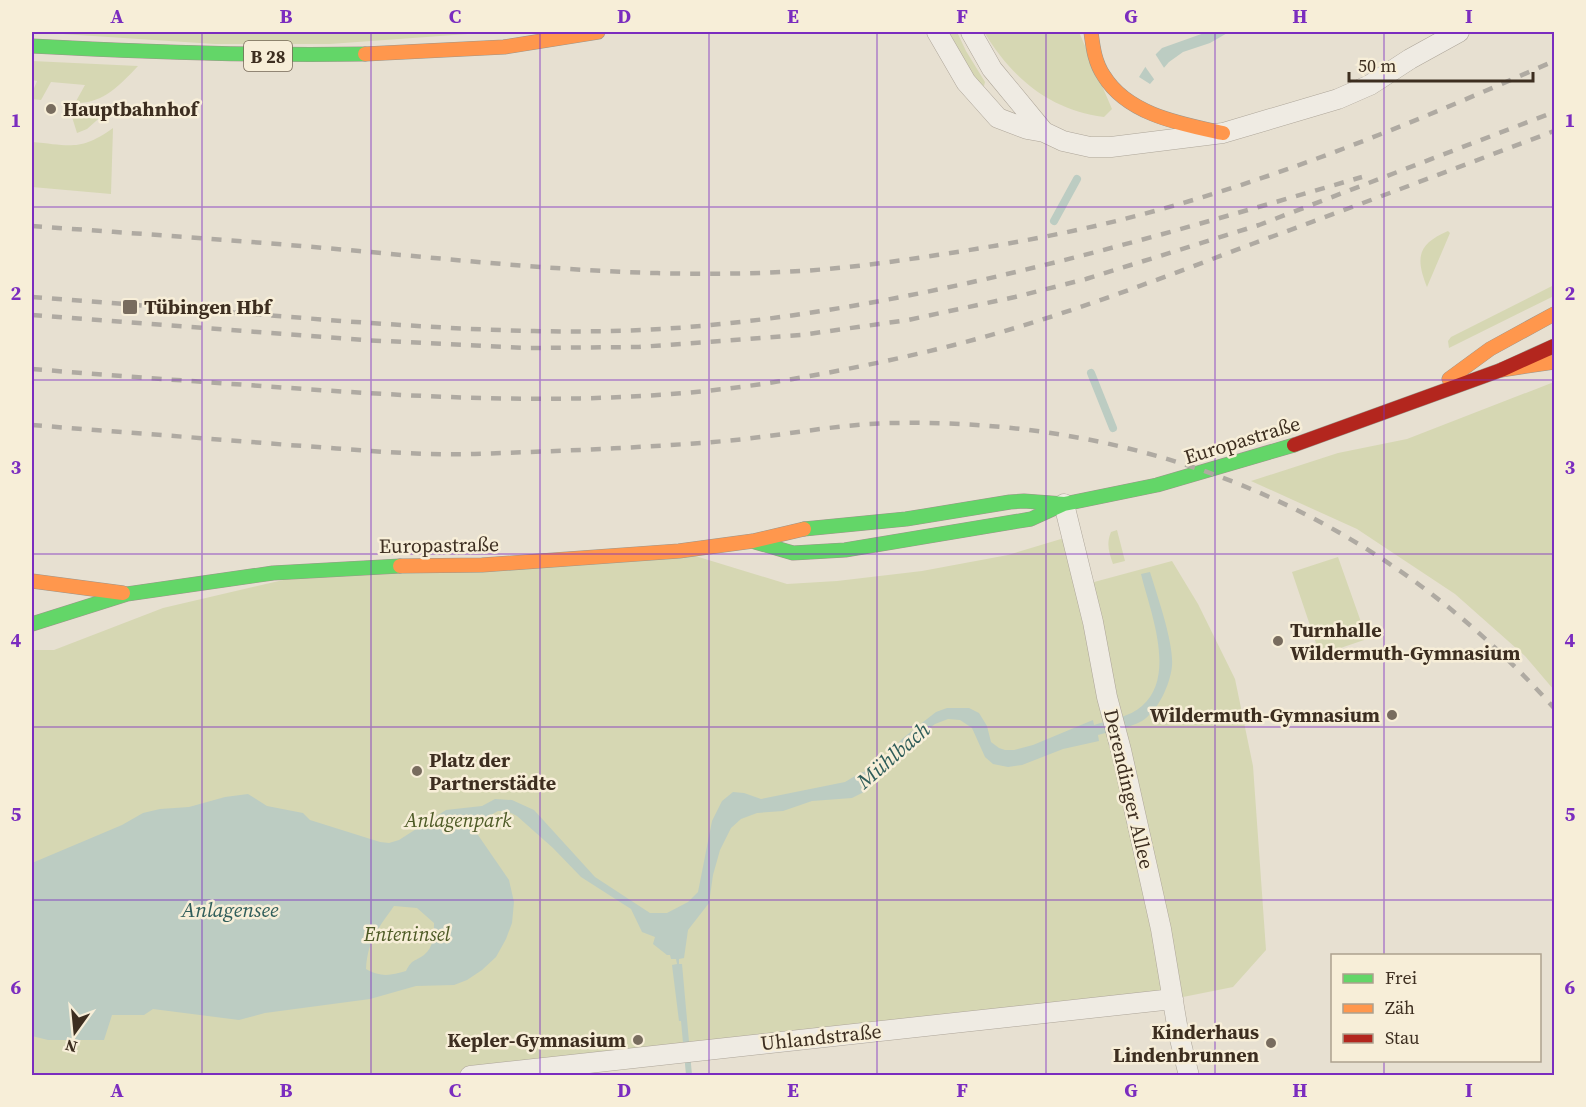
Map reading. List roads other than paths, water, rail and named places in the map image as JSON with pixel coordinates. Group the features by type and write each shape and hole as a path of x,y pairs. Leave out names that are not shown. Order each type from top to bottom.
{"street":[{"name":"B 28","path":"32,46 172,54 273,56 381,54 504,47 598,32"},
{"path":"937,32 966,82 998,118 1026,129 1044,132 1063,141 1090,147 1133,146 1223,133 1354,93 1459,32"},
{"path":"970,32 992,69 1044,132"},
{"path":"1091,32 1091,44 1101,74 1119,95 1145,110 1182,124 1223,133"},
{"name":"Europastraße","path":"1426,396 1490,349 1554,314"},
{"name":"Europastraße","path":"753,541 794,553 845,550 1011,524 1031,519 1064,504 1157,485 1276,452 1501,370 1554,346"},
{"path":"1501,370 1554,362"},
{"name":"Europastraße","path":"32,624 127,594 284,572 335,568 482,565 679,551 753,541 794,531 906,519 1024,501 1064,504"},
{"name":"Derendinger Allee","path":"1064,504 1093,622 1109,705 1161,929 1189,1076"},
{"name":"Europastraße","path":"32,581 127,594"},
{"name":"Uhlandstraße","path":"470,1076 1173,999"}],"water":[{"path":"1207,32 1229,32 1210,43 1183,52 1169,62 1150,84 1139,77 1149,61 1162,48"},
{"name":"Anlagensee","path":"1150,572 1168,632 1172,656 1169,681 1162,697 1148,717 1142,721 1098,735 1099,741 1063,749 1022,765 1008,767 993,764 985,757 972,728 960,720 948,719 927,730 868,790 852,798 812,801 783,811 757,813 741,819 731,828 720,850 709,903 688,930 684,958 679,959 679,964 682,964 692,1075 686,1075 681,1021 679,1021 672,965 677,964 676,959 671,959 670,955 653,944 655,937 642,932 631,909 581,877 553,848 517,816 507,811 498,811 489,816 478,829 478,835 509,880 514,902 512,923 496,957 467,980 454,985 416,986 370,999 265,1013 239,1020 153,1009 144,1015 112,1015 104,1040 48,1040 32,1036 32,863 122,825 143,813 189,807 225,797 248,794 267,806 303,813 310,820 389,843 399,840 446,810 482,806 495,799 512,800 534,810 595,877 650,913 667,913 688,902 698,892 712,821 722,801 733,792 761,799 845,782 860,773 874,769 902,739 936,712 947,708 969,708 979,713 987,726 991,742 1005,750 1033,745 1093,720 1094,725 1137,710 1152,693 1158,678 1159,661 1158,643 1141,574","holes":["394,906 417,908 434,923 433,940 427,952 412,963 406,971 400,973 381,974 366,969 372,942"]}],"waterway":[{"name":"Mühlbach","path":"1054,221 1077,179"},
{"name":"Mühlbach","path":"1091,373 1113,428"}],"railway":[{"path":"32,226 623,272 728,274 859,266 1037,238 1112,222 1190,201 1348,147 1554,61"},
{"path":"32,315 363,340 527,348 639,347 801,335 908,320 1086,279 1259,225 1554,112"},
{"path":"32,369 349,392 467,398 644,396 762,384 906,356 992,335 1030,323 1142,285 1554,131"},
{"path":"32,297 470,329 623,331 750,321 927,292 1015,272 1103,250 1362,177"},
{"path":"32,425 359,450 452,454 694,443 894,423 989,426 1082,438 1171,460 1256,491 1338,532 1415,581 1487,640 1554,708"}],"place":[{"name":"Hauptbahnhof","path":"51,109"},
{"name":"Tübingen Hbf","path":"130,307"},
{"name":"Turnhalle Wildermuth-Gymnasium","path":"1278,641"},
{"name":"Wildermuth-Gymnasium","path":"1392,715"},
{"name":"Platz der Partnerstädte","path":"417,771"},
{"name":"Kepler-Gymnasium","path":"638,1040"},
{"name":"Kinderhaus Lindenbrunnen","path":"1271,1043"}],"park label":[{"name":"Anlagenpark","path":"458,820"},
{"name":"Enteninsel","path":"407,934"}]}
